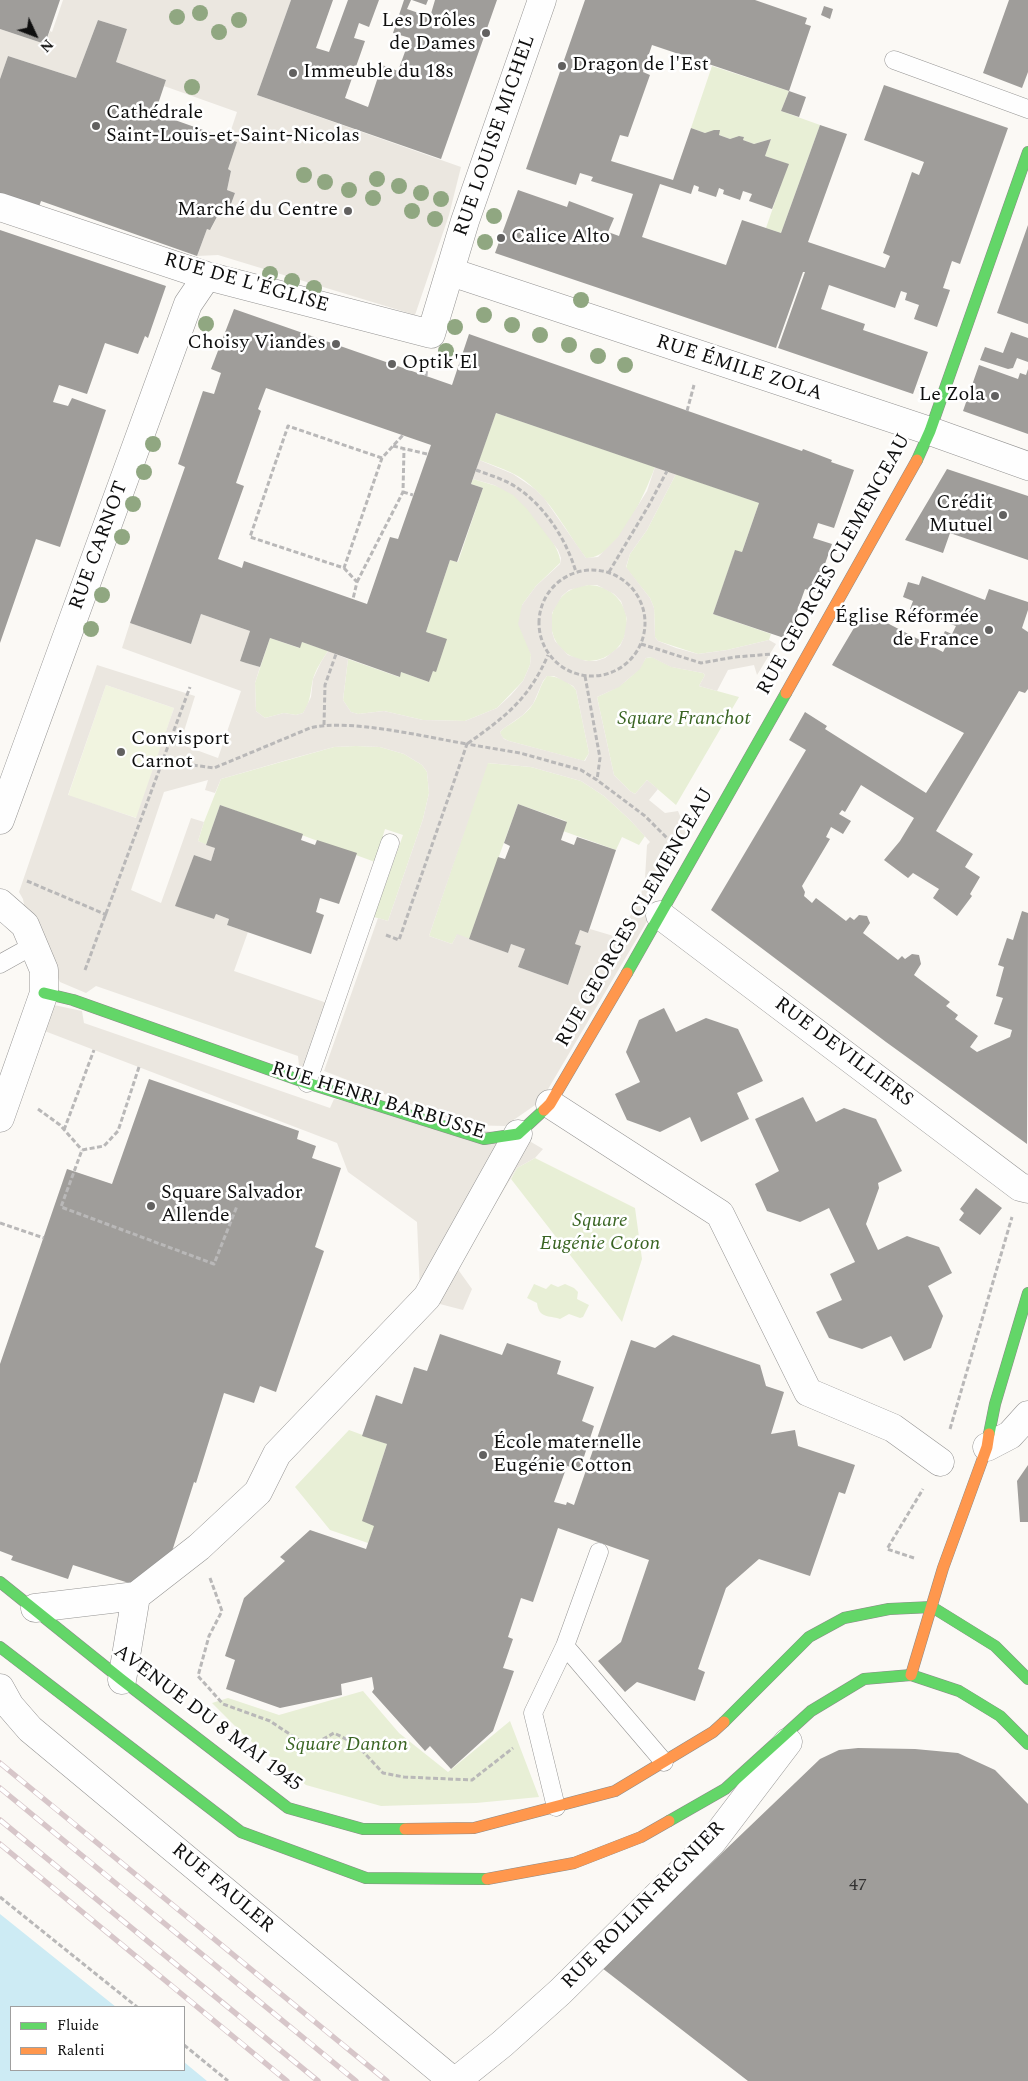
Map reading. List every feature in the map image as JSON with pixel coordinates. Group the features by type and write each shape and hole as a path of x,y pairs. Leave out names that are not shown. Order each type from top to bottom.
{"main road":[{"name":"RUE GEORGES CLEMENCEAU","path":"550,1104 660,915 915,465 930,431 1028,152"},
{"name":"RUE HENRI BARBUSSE","path":"44,993 73,1000 307,1083 484,1139 518,1134"},
{"path":"518,1134 550,1104"},
{"path":"911,1675 943,1568 987,1447 995,1404 1028,1293"},
{"name":"AVENUE DU 8 MAI 1945","path":"0,1582 35,1608 122,1680 288,1808 363,1829 474,1828 615,1791 713,1732 809,1637 844,1618 889,1609 932,1607"},
{"path":"932,1607 995,1646 1028,1679"},
{"path":"0,1647 241,1832 366,1878 484,1880 574,1863 641,1837 725,1789 811,1712 864,1679 911,1675 959,1691 1000,1716 1028,1744"}],"street":[{"name":"RUE LOUISE MICHEL","path":"451,272 465,221 542,0"},
{"name":"RUE DE L'ÉGLISE","path":"0,207 207,276 431,334 451,272"},
{"name":"RUE ÉMILE ZOLA","path":"451,272 930,431 1028,466"},
{"name":"RUE CARNOT","path":"0,820 188,304 207,276"},
{"path":"0,903 25,925 44,970 44,993 0,1118"},
{"name":"RUE DEVILLIERS","path":"660,915 1024,1188"},
{"path":"550,1104 720,1214 808,1392 893,1428 940,1462"},
{"path":"35,1608 136,1596 199,1548 258,1492 277,1454 427,1297 518,1134"},
{"path":"987,1447 1010,1435 1028,1415"},
{"path":"122,1680 136,1596"},
{"name":"RUE FAULER","path":"0,1688 10,1706 30,1728 455,2081"},
{"name":"RUE ROLLIN-REGNIER","path":"455,2081 502,2044 560,1992 712,1842 811,1712"}],"lane":[{"path":"894,60 1028,109"},
{"path":"307,1083 390,843"},
{"path":"0,964 34,945"},
{"path":"556,1807 533,1713 565,1646 599,1552"},
{"path":"565,1646 664,1762"}],"path":[{"path":"357,582 344,568 250,536 288,426 382,458"},
{"path":"344,568 382,458 403,435"},
{"path":"393,446 427,454"},
{"path":"353,599 357,582 403,492 404,449"},
{"path":"476,470 515,486 540,507 569,550 576,572"},
{"path":"609,572 650,505 667,471"},
{"path":"403,492 413,496"},
{"path":"599,570 609,572 621,578 630,586 643,607 645,619 641,644 636,654 619,670 597,677 585,676 564,669 548,654 542,643 538,618 541,606 554,585 576,572 599,570"},
{"path":"641,644 701,663 770,653 801,665"},
{"path":"324,725 325,684 336,654"},
{"path":"361,926 399,940 467,744 504,718 522,699 541,671 548,654"},
{"path":"585,676 600,758 597,780"},
{"path":"73,1000 107,915 190,687"},
{"path":"163,760 214,768 310,728 324,725 379,730 520,753 581,770 597,780 645,816 668,838 664,846"},
{"path":"24,880 107,915"},
{"path":"64,1130 94,1050"},
{"path":"82,1150 104,1146 118,1131 139,1067"},
{"path":"39,1110 60,1125 82,1150"},
{"path":"82,1150 61,1207 214,1264 237,1206"},
{"path":"943,1568 887,1549 940,1462 1024,1188"},
{"path":"0,1223 44,1238"},
{"path":"199,1548 222,1611 208,1636 198,1676 223,1704 270,1721 309,1747 334,1733 356,1744 383,1773 404,1777 472,1780 537,1729"},
{"path":"0,1897 136,2006"},
{"path":"185,2046 228,2081"}],"green space":[{"path":"712,66 789,91 781,111 820,125 781,233 766,228 788,164 765,156 771,139 754,144 743,140 744,137 739,136 730,139 719,135 719,130 705,133 691,128"},
{"path":"496,413 655,467 645,492 629,522 609,548 597,556 586,558 554,511 536,490 512,473 479,460"},
{"path":"676,474 759,503 742,552 735,551 713,614 771,634 769,640 727,650 698,654 658,641 655,637 654,608 650,598 626,568 630,554 647,530"},
{"path":"473,479 504,489 519,499 550,537 559,556 560,563 536,586 522,605 531,655 530,665 523,681 497,708 465,721 423,720 384,711 358,714 351,712 343,700 348,659 399,677 401,672 429,682 433,671 436,671 426,632 450,560 458,562 483,488 471,484"},
{"path":"589,585 604,588 616,596 624,608 627,623 624,638 616,650 604,658 589,661 574,658 562,650 554,638 551,623 554,608 562,596 574,588"},
{"path":"270,638 299,648 302,642 328,651 314,675 309,701 303,713 296,715 284,713 265,718 256,711 255,683"},
{"name":"Square Franchot","path":"652,657 672,667 703,673 705,675 699,686 739,697 676,805 647,780 635,794 614,775 597,697 625,682 646,658"},
{"path":"547,676 563,680 576,690 589,753 584,761 509,741 503,738 500,732 527,712 535,701"},
{"name":"Convisport Carnot","path":"106,685 174,708 137,818 68,796"},
{"path":"334,747 380,747 404,754 422,765 427,772 429,793 423,819 388,921 374,917 403,835 385,829 375,862 220,805 206,845 198,841 221,779"},
{"path":"487,763 531,767 581,781 604,796 645,836 639,845 622,837 616,850 563,831 566,821 518,804 469,939 457,935 452,944 429,936"},
{"name":"Square Eugénie Coton","path":"535,1158 635,1208 642,1259 622,1322 511,1179 517,1168"},
{"path":"534,1284 546,1289 551,1284 558,1287 565,1284 574,1288 578,1292 577,1299 589,1305 583,1317 580,1318 569,1314 560,1319 542,1314 537,1303 527,1298"},
{"path":"349,1430 387,1444 365,1512 378,1518 368,1543 330,1530 295,1487"},
{"name":"Square Danton","path":"363,1691 399,1733 448,1772 510,1721 539,1797 476,1803 381,1806 306,1785 247,1738 212,1703 228,1698 279,1715"}],"shaded area":[{"path":"63,0 291,0 257,95 461,167 449,215 415,315 218,255 197,256 207,229 211,229 219,213 227,215 235,193 227,190 231,171 228,169 228,139 237,112 164,86 166,80 116,62 127,29 98,20 76,78 8,56 0,79 0,29 45,44 50,31 52,32"},
{"path":"479,460 513,474 535,489 544,498 586,558 598,557 618,537 647,491 655,467 676,474 647,530 630,554 626,567 650,598 654,608 655,637 658,641 698,654 727,650 769,640 776,644 757,675 754,665 728,670 717,691 699,686 705,675 703,673 671,667 651,657 646,658 640,669 619,687 597,697 614,775 635,794 647,780 658,789 649,800 665,813 678,811 688,835 646,901 649,918 541,1101 505,1126 465,1125 324,1071 378,918 388,921 423,819 429,793 427,772 422,765 404,754 380,747 334,747 294,758 221,779 215,793 205,790 208,780 164,792 131,890 161,903 191,818 204,822 198,841 215,848 211,861 194,855 176,906 214,919 216,914 229,919 227,925 248,932 234,971 327,1003 304,1068 299,1066 298,1056 96,986 86,993 60,982 25,910 23,899 19,892 97,665 195,696 180,744 218,758 241,691 122,648 130,623 191,644 201,614 250,631 240,661 260,667 255,683 256,711 265,718 284,713 296,715 303,713 311,697 313,679 328,651 348,659 343,700 351,712 358,714 384,711 423,720 465,721 497,708 523,681 530,665 531,655 518,624 522,605 536,586 560,564 561,558 558,550 527,509 513,495 494,485 473,479","holes":["588,585 597,585 614,594 621,601 627,619 624,637 620,646 605,658 596,661 586,661 568,655 555,641 552,632 552,613 562,596 569,590","547,676 554,676 573,686 576,690 589,753 585,761 509,741 502,736 500,732 523,715 533,704","106,685 174,708 136,818 68,795","488,763 531,767 581,781 604,796 650,842 647,845 645,878 639,902 617,937 590,929 588,933 580,930 575,944 581,946 568,985 518,967 525,949 511,944 508,953 457,934 452,944 429,936"]},
{"path":"54,1005 82,1011 84,1023 330,1108 334,1099 526,1139 543,1149 535,1158 517,1168 457,1268 472,1289 463,1310 436,1303 420,1292 417,1222 348,1172 337,1143 42,1030"}],"water":[{"path":"0,1914 115,2006 10,2006 10,2071 185,2071 185,2063 207,2081 0,2081"}],"building":[{"path":"0,0 60,0 45,44 0,29"},
{"path":"291,0 333,0 316,48 329,52 348,0 379,0 369,27 359,23 354,38 365,41 345,98 368,107 382,65 398,71 410,38 393,33 404,0 411,0 407,9 430,17 435,0 497,0 441,159 257,95"},
{"path":"412,0 428,0 426,5"},
{"path":"585,0 755,0 807,18 805,24 811,26 789,91 652,45 643,72 650,75 628,137 620,135 611,161 673,180 691,128 705,133 720,130 719,135 730,139 739,136 744,137 743,140 754,144 771,139 765,156 789,164 772,209 749,201 752,194 743,191 740,200 723,194 724,190 719,188 716,197 698,191 699,187 694,185 691,194 660,184 642,237 726,265 742,220 781,233 820,125 847,134 808,242 885,268 890,256 883,253 912,172 919,175 924,162 864,140 884,85 1008,128 960,264 952,261 943,288 950,290 937,327 914,319 919,305 905,300 907,293 901,291 895,308 829,285 821,309 865,324 863,330 928,352 913,394 778,348 805,272 803,272 776,348 495,253 518,190 567,207 569,201 614,218 608,232 619,236 633,194 591,181 593,177 580,173 576,185 526,169"},
{"path":"1009,0 1028,0 1028,72 1022,88 983,73"},
{"path":"824,6 833,9 830,19 821,15"},
{"name":"Cathédrale Saint-Louis-et-Saint-Nicolas","path":"98,20 127,29 116,62 166,80 155,113 237,142 228,169 231,171 227,190 235,193 227,215 219,213 210,230 207,229 197,256 41,201 39,207 0,194 0,79 8,56 76,78"},
{"path":"789,91 806,97 799,117 781,111"},
{"path":"1028,225 1028,324 997,313"},
{"path":"0,230 166,286 148,338 145,336 138,354 105,343 87,394 59,385 53,402 68,406 72,398 106,410 60,547 36,539 0,643"},
{"path":"234,309 452,385 469,334 802,451 803,449 854,470 834,528 818,523 813,538 832,544 815,592 805,589 787,639 713,614 735,550 742,552 759,503 496,413 471,484 483,488 457,562 450,560 426,632 447,639 436,672 433,671 429,682 401,672 400,677 302,642 300,648 270,638 260,667 240,661 250,631 201,614 191,644 130,623 185,467 178,464 203,391 214,394 221,373 211,369","holes":["266,388 431,445 398,539 390,537 367,604 244,561 242,568 218,559 244,486 236,483 261,411 258,409"]},
{"path":"1011,332 1028,338 1028,362 1017,358 1013,368 1008,369 980,360 985,347 1003,353"},
{"path":"979,365 1018,379 1020,373 1026,375 1028,369 1028,434 963,411"},
{"path":"947,469 1028,496 1028,560 950,533 943,553 905,540"},
{"path":"922,576 985,600 989,589 1028,602 1028,610 1022,628 1028,632 1028,689 1025,693 1019,691 936,831 973,854 965,867 980,877 970,894 972,896 957,916 933,898 939,889 913,873 908,878 884,860 900,841 914,818 861,785 845,812 842,810 839,814 851,821 843,834 831,827 826,837 830,839 802,886 805,892 804,896 812,903 816,898 846,921 850,917 854,920 859,915 867,916 870,923 863,933 898,960 902,956 905,959 912,954 919,955 921,964 914,975 950,1002 946,1006 958,1015 955,1019 978,1036 970,1047 977,1052 1010,1037 1012,1030 994,1024 1003,998 996,996 1004,967 998,965 1007,938 1013,940 1022,911 1028,913 1027,1144 886,1042 711,910 806,750 789,740 805,712 827,726 825,729 926,793 964,733 832,665 864,611 943,652 946,646 940,642 945,631 952,634 956,626 910,609 913,601 903,597 908,582 919,585"},
{"path":"518,804 567,822 561,840 574,845 577,837 616,850 588,933 580,930 575,944 581,946 568,985 518,967 525,949 511,944 508,953 469,939 498,857 505,859 510,846 504,843"},
{"path":"220,805 303,834 301,840 315,845 317,840 357,853 339,904 320,898 316,912 324,915 311,954 227,925 229,919 216,914 214,919 175,906 194,855 211,861 215,848 206,845"},
{"path":"664,1008 676,1032 706,1018 738,1029 763,1081 737,1093 749,1119 701,1142 690,1117 660,1132 627,1120 615,1094 640,1082 626,1052 639,1020"},
{"path":"149,1079 299,1131 297,1139 316,1146 312,1158 341,1168 315,1247 324,1251 276,1392 260,1386 254,1403 224,1393 168,1564 135,1585 73,1565 68,1579 11,1560 13,1556 0,1551 0,1364 67,1169 112,1184"},
{"path":"803,1097 816,1122 844,1108 876,1119 902,1171 878,1183 879,1188 866,1224 878,1250 907,1236 939,1247 952,1273 928,1286 943,1316 931,1348 904,1361 891,1336 862,1349 829,1338 816,1312 842,1300 830,1274 855,1262 829,1208 800,1222 767,1211 755,1184 779,1171 755,1119"},
{"path":"976,1188 1002,1208 980,1235 959,1220 964,1213 960,1209"},
{"path":"440,1334 502,1355 507,1343 561,1361 557,1374 594,1387 582,1421 594,1426 580,1469 567,1466 554,1502 566,1505 567,1502 574,1505 631,1340 655,1348 673,1335 760,1365 766,1386 784,1392 771,1434 795,1430 798,1446 855,1465 845,1494 839,1492 810,1576 759,1559 726,1588 698,1669 705,1672 695,1701 637,1682 625,1692 598,1661 621,1642 649,1560 558,1528 533,1602 521,1598 508,1637 513,1639 503,1668 514,1671 493,1731 451,1769 430,1746 425,1751 372,1692 374,1689 372,1677 341,1684 342,1695 280,1708 226,1689 235,1660 225,1656 244,1598 285,1561 280,1557 310,1530 366,1549 374,1526 362,1521 387,1444 362,1436 376,1395 402,1404 414,1367 427,1371"},
{"path":"1028,1465 1028,1522 1020,1522 1017,1481"},
{"path":"858,1748 915,1749 958,1753 995,1770 1028,1804 1028,2081 748,2081 602,1968 820,1759 839,1750"}],"railway":[{"path":"0,1763 387,2081"},
{"path":"0,1788 356,2081"},
{"path":"0,1820 318,2081"},
{"path":"0,1844 287,2081"}],"traffic: fast":[{"path":"917,460 930,431 1028,152"},
{"path":"627,973 786,693"},
{"path":"44,993 73,1000 307,1083 484,1139 518,1134 544,1110"},
{"path":"989,1434 995,1404 1028,1293"},
{"path":"0,1582 122,1680 288,1808 363,1829 405,1829"},
{"path":"724,1722 809,1637 844,1618 889,1609 932,1607 995,1646 1028,1679"},
{"path":"0,1647 241,1832 366,1878 487,1879"},
{"path":"669,1821 725,1789 811,1711 864,1679 911,1675 959,1691 1000,1716 1028,1744"}],"traffic: slow":[{"path":"786,693 917,460"},
{"path":"544,1110 550,1104 627,973"},
{"path":"911,1675 943,1568 987,1447 989,1434"},
{"path":"405,1829 474,1828 615,1791 713,1732 724,1722"},
{"path":"487,1879 574,1863 641,1837 669,1821"}],"place":[{"name":"Les Drôles de Dames","path":"486,33"},
{"name":"Dragon de l'Est","path":"562,66"},
{"name":"Immeuble du 18s","path":"293,73"},
{"name":"Cathédrale Saint-Louis-et-Saint-Nicolas","path":"96,126"},
{"name":"Marché du Centre","path":"348,211"},
{"name":"Calice Alto","path":"501,238"},
{"name":"Choisy Viandes","path":"336,344"},
{"name":"Optik'El","path":"392,364"},
{"name":"Le Zola","path":"995,396"},
{"name":"Crédit Mutuel","path":"1003,515"},
{"name":"Église Réformée de France","path":"989,630"},
{"name":"Convisport Carnot","path":"121,752"},
{"name":"Square Salvador Allende","path":"151,1206"},
{"name":"École maternelle Eugénie Cotton","path":"483,1455"}]}
